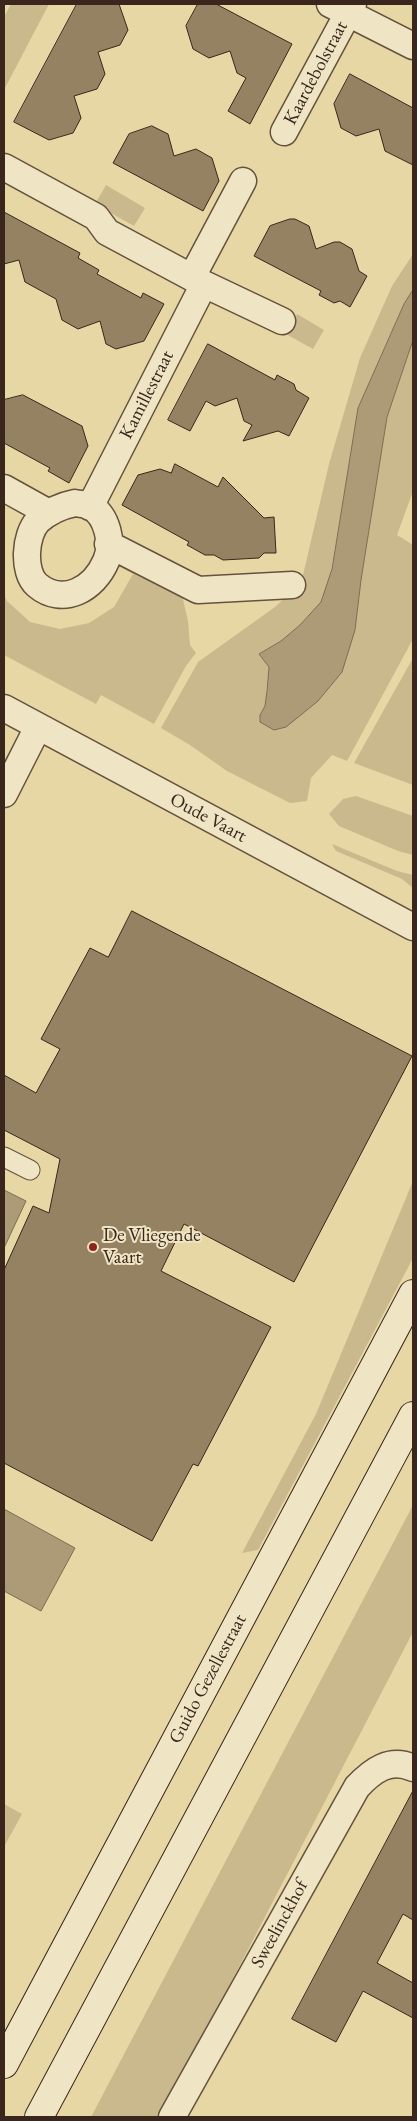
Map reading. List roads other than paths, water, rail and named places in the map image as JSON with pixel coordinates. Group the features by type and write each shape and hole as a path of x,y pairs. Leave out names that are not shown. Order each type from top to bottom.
{"main road":[{"name":"Guido Gezellestraat","path":"4,2064 413,1294"},
{"path":"39,2117 413,1416"}],"street":[{"name":"Kaardebolstraat","path":"284,132 343,7 413,46"},
{"path":"4,166 96,217 107,232 198,281 282,321"},
{"name":"Kamillestraat","path":"90,506 198,281 243,181"},
{"path":"4,488 49,513"},
{"path":"75,503 90,506 102,517 108,532 107,560 92,583 76,593 60,596 45,592 33,582 27,567 26,549 36,523 58,506 75,503"},
{"path":"108,544 198,590 292,585"},
{"name":"Oude Vaart","path":"7,717 38,726 413,927"},
{"path":"4,794 38,726"},
{"path":"4,1157 30,1170"},
{"name":"Sweelinckhof","path":"172,2117 357,1787 372,1771 392,1764 413,1768"}],"place":[{"name":"De Vliegende Vaart","path":"93,1247"}]}
